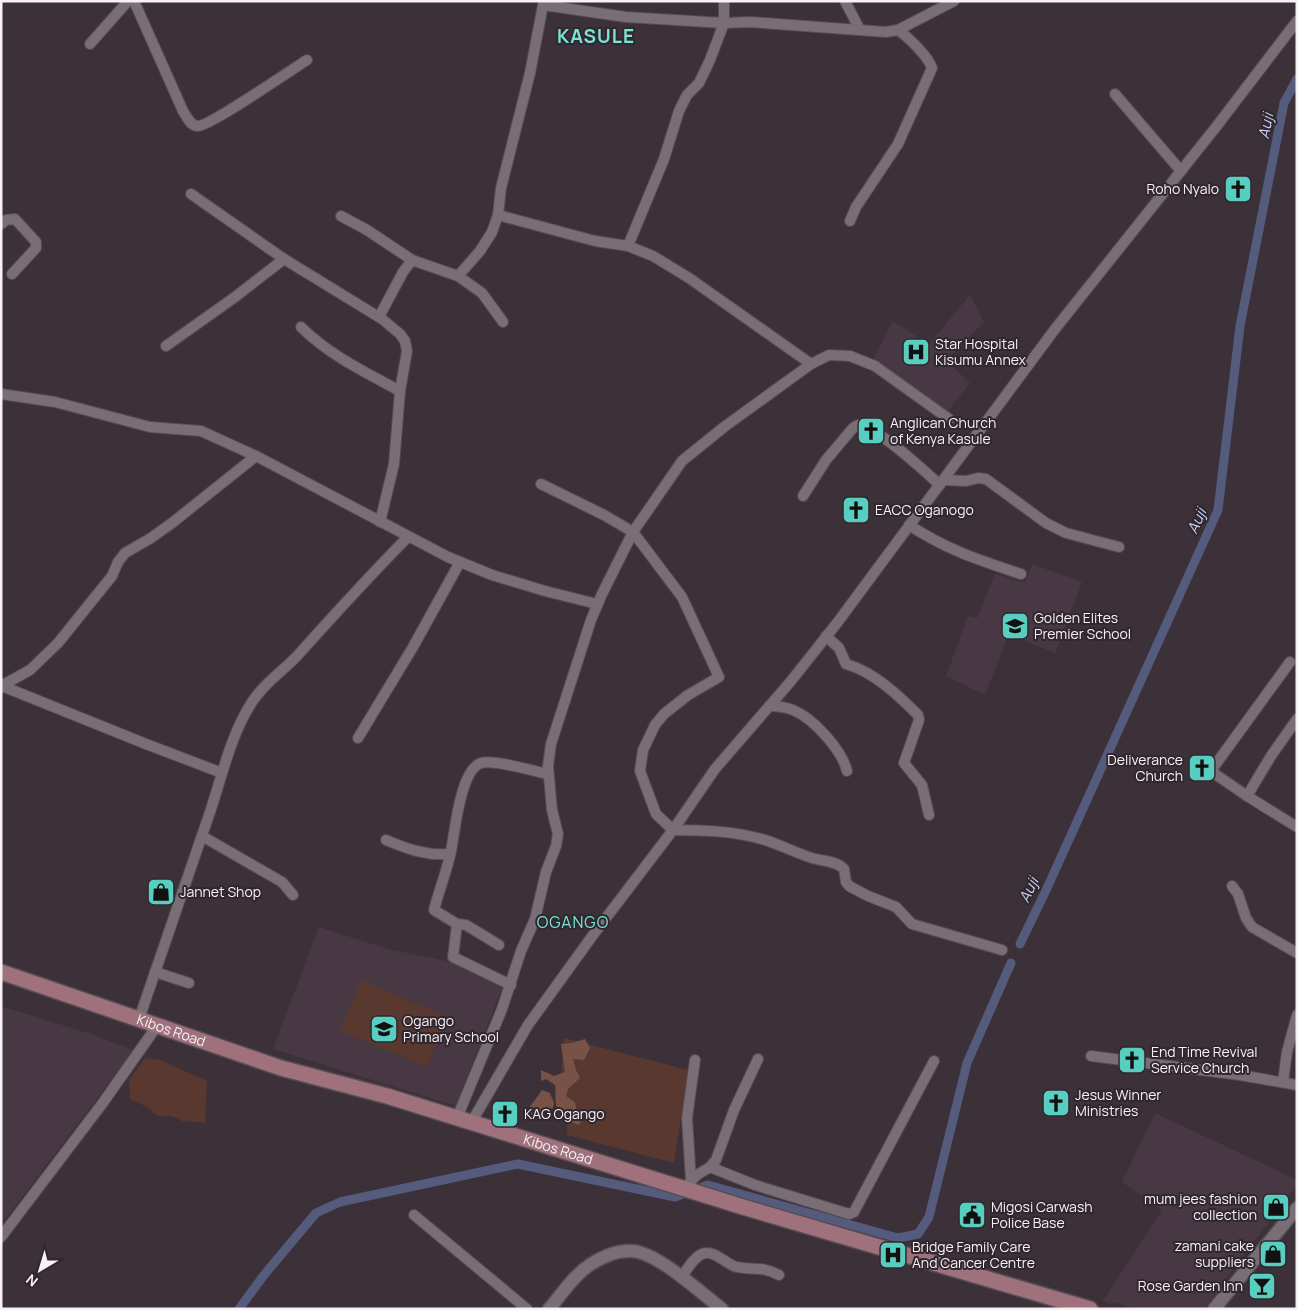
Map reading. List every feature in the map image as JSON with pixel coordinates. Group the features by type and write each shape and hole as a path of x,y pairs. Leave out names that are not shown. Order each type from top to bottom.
{"main road":[{"name":"Kibos Road","path":"1,972 281,1068 386,1096 464,1121 687,1186 708,1195 1080,1307"}],"street":[{"path":"90,44 128,1"},
{"path":"134,1 183,111 192,125 200,126 219,117 307,60"},
{"path":"628,246 664,159 678,111 687,95 699,83 710,60 724,23 724,1"},
{"path":"845,1 860,30"},
{"path":"458,276 480,251 492,232 498,215 501,188 530,73 543,3 626,17 724,23 750,22 886,32 898,30 954,1"},
{"path":"464,1121 528,1025 715,769 826,636 1055,329 1295,26"},
{"path":"850,221 856,207 898,144 932,68 924,56 898,30"},
{"path":"1115,94 1181,171"},
{"path":"191,194 284,259 379,317 400,334 407,345 400,391 394,464 380,522"},
{"path":"498,215 595,241 628,246 653,256 689,278 811,364"},
{"path":"341,216 367,230 412,260 458,276 482,293 503,322"},
{"path":"1,224 6,220 15,219 36,242 36,248 12,274"},
{"path":"166,346 236,297 284,259"},
{"path":"379,317 403,272 412,260"},
{"path":"301,327 336,355 400,391"},
{"path":"464,1121 521,951 535,919 546,872 556,846 558,834 552,810 548,774 554,735 588,629 633,532 682,462 724,427 811,364 829,355 836,354 858,358 889,375 948,419"},
{"path":"1,394 55,402 150,427 201,431 256,456 408,537 460,562 492,575 598,604"},
{"path":"803,496 826,460 853,428 858,425 870,428 942,482 966,481 978,478 986,479 1046,523 1066,533 1119,547"},
{"path":"2,686 30,670 58,643 112,576 118,562 125,553 172,523 256,456"},
{"path":"541,484 604,515 633,532 682,597 719,677 688,695 664,714 655,725 643,750 640,771 656,814 672,830 705,830 748,836 810,857 838,864 844,869 846,882 849,886 896,907 912,924 1002,950"},
{"path":"909,526 954,551 1021,574"},
{"path":"139,1019 233,740 251,703 265,684 295,658 370,575 408,537"},
{"path":"358,738 413,647 460,562"},
{"path":"826,636 839,648 846,664 863,670 880,681 918,715 919,720 904,763 922,786 929,814"},
{"path":"1290,662 1213,768 1213,771 1247,796 1297,827"},
{"path":"2,686 222,773"},
{"path":"769,706 794,710 810,720 840,754 845,761 847,771"},
{"path":"1247,796 1271,756 1297,719"},
{"path":"499,945 466,925 458,924 434,910 450,854 458,807 472,769 478,764 488,761 548,774"},
{"path":"202,836 282,882 294,895"},
{"path":"386,840 406,848 436,855 450,854"},
{"path":"1232,886 1238,894 1246,918 1252,927 1297,953"},
{"path":"458,924 453,957 510,985"},
{"path":"155,972 189,983"},
{"path":"1284,1082 1287,1052 1297,1015"},
{"path":"1,1238 102,1104 157,1026"},
{"path":"1090,1056 1240,1075 1297,1085"},
{"path":"687,1186 716,1160 734,1110 758,1059"},
{"path":"687,1186 687,1118 695,1060"},
{"path":"710,1167 755,1185 850,1214 854,1212 934,1061"},
{"path":"1214,1309 1297,1208"},
{"path":"414,1215 526,1309"},
{"path":"548,1309 590,1264 611,1254 632,1250 654,1257 722,1309"},
{"path":"681,1278 696,1258 702,1254 718,1257 736,1267 768,1269 779,1275"}],"shaded area":[{"name":"Star Hospital Kisumu Annex","path":"970,295 984,322 946,360 970,383 946,413 873,359 893,321 929,344"},
{"name":"Golden Elites Premier School","path":"1032,564 1082,582 1055,653 1009,634 985,695 946,676 968,616 977,618 995,574 1025,583"},
{"name":"Ogango Primary School","path":"319,927 391,950 457,964 504,983 456,1106 273,1049"},
{"path":"361,980 448,1017 427,1067 340,1031"},
{"path":"1,1006 88,1033 134,1050 7,1217 1,1220"},
{"path":"564,1038 688,1070 674,1163 567,1135 567,1123 561,1118 559,1107"},
{"path":"585,1039 590,1048 584,1060 573,1059 580,1078 568,1089 566,1096 575,1102 582,1119 579,1125 568,1120 559,1112 556,1105 555,1085 546,1079 541,1081 541,1070 554,1076 565,1072 561,1044"},
{"path":"145,1058 160,1060 207,1081 205,1123 182,1121 172,1116 157,1116 149,1108 130,1099 129,1080"},
{"path":"542,1090 550,1093 554,1103 553,1108 545,1110 543,1115 531,1115 529,1108"},
{"path":"1155,1113 1297,1180 1297,1186 1268,1221 1269,1223 1255,1239 1204,1309 1139,1309 1103,1301 1162,1210 1122,1182"}],"waterway":[{"name":"Auji","path":"1020,944 1218,510 1240,326 1284,103 1297,79"},
{"path":"239,1309 264,1275 316,1213 340,1202 518,1164 675,1197 708,1185 898,1238 918,1234 929,1217 967,1063 1011,963"}],"place":[{"name":"Roho Nyalo","path":"1238,189"},
{"name":"Star Hospital Kisumu Annex","path":"916,352"},
{"name":"Anglican Church of Kenya Kasule","path":"871,431"},
{"name":"EACC Oganogo","path":"856,510"},
{"name":"Golden Elites Premier School","path":"1015,626"},
{"name":"Deliverance Church","path":"1202,768"},
{"name":"Jannet Shop","path":"161,892"},
{"name":"Ogango Primary School","path":"384,1029"},
{"name":"End Time Revival Service Church","path":"1132,1060"},
{"name":"Jesus Winner Ministries","path":"1056,1103"},
{"name":"KAG Ogango","path":"505,1114"},
{"name":"mum jees fashion collection","path":"1276,1207"},
{"name":"Migosi Carwash Police Base","path":"972,1215"},
{"name":"zamani cake suppliers","path":"1273,1254"},
{"name":"Bridge Family Care And Cancer Centre","path":"893,1255"},
{"name":"Rose Garden Inn","path":"1262,1286"}],"district":[{"name":"KASULE","path":"596,36"},
{"name":"OGANGO","path":"573,922"}]}
